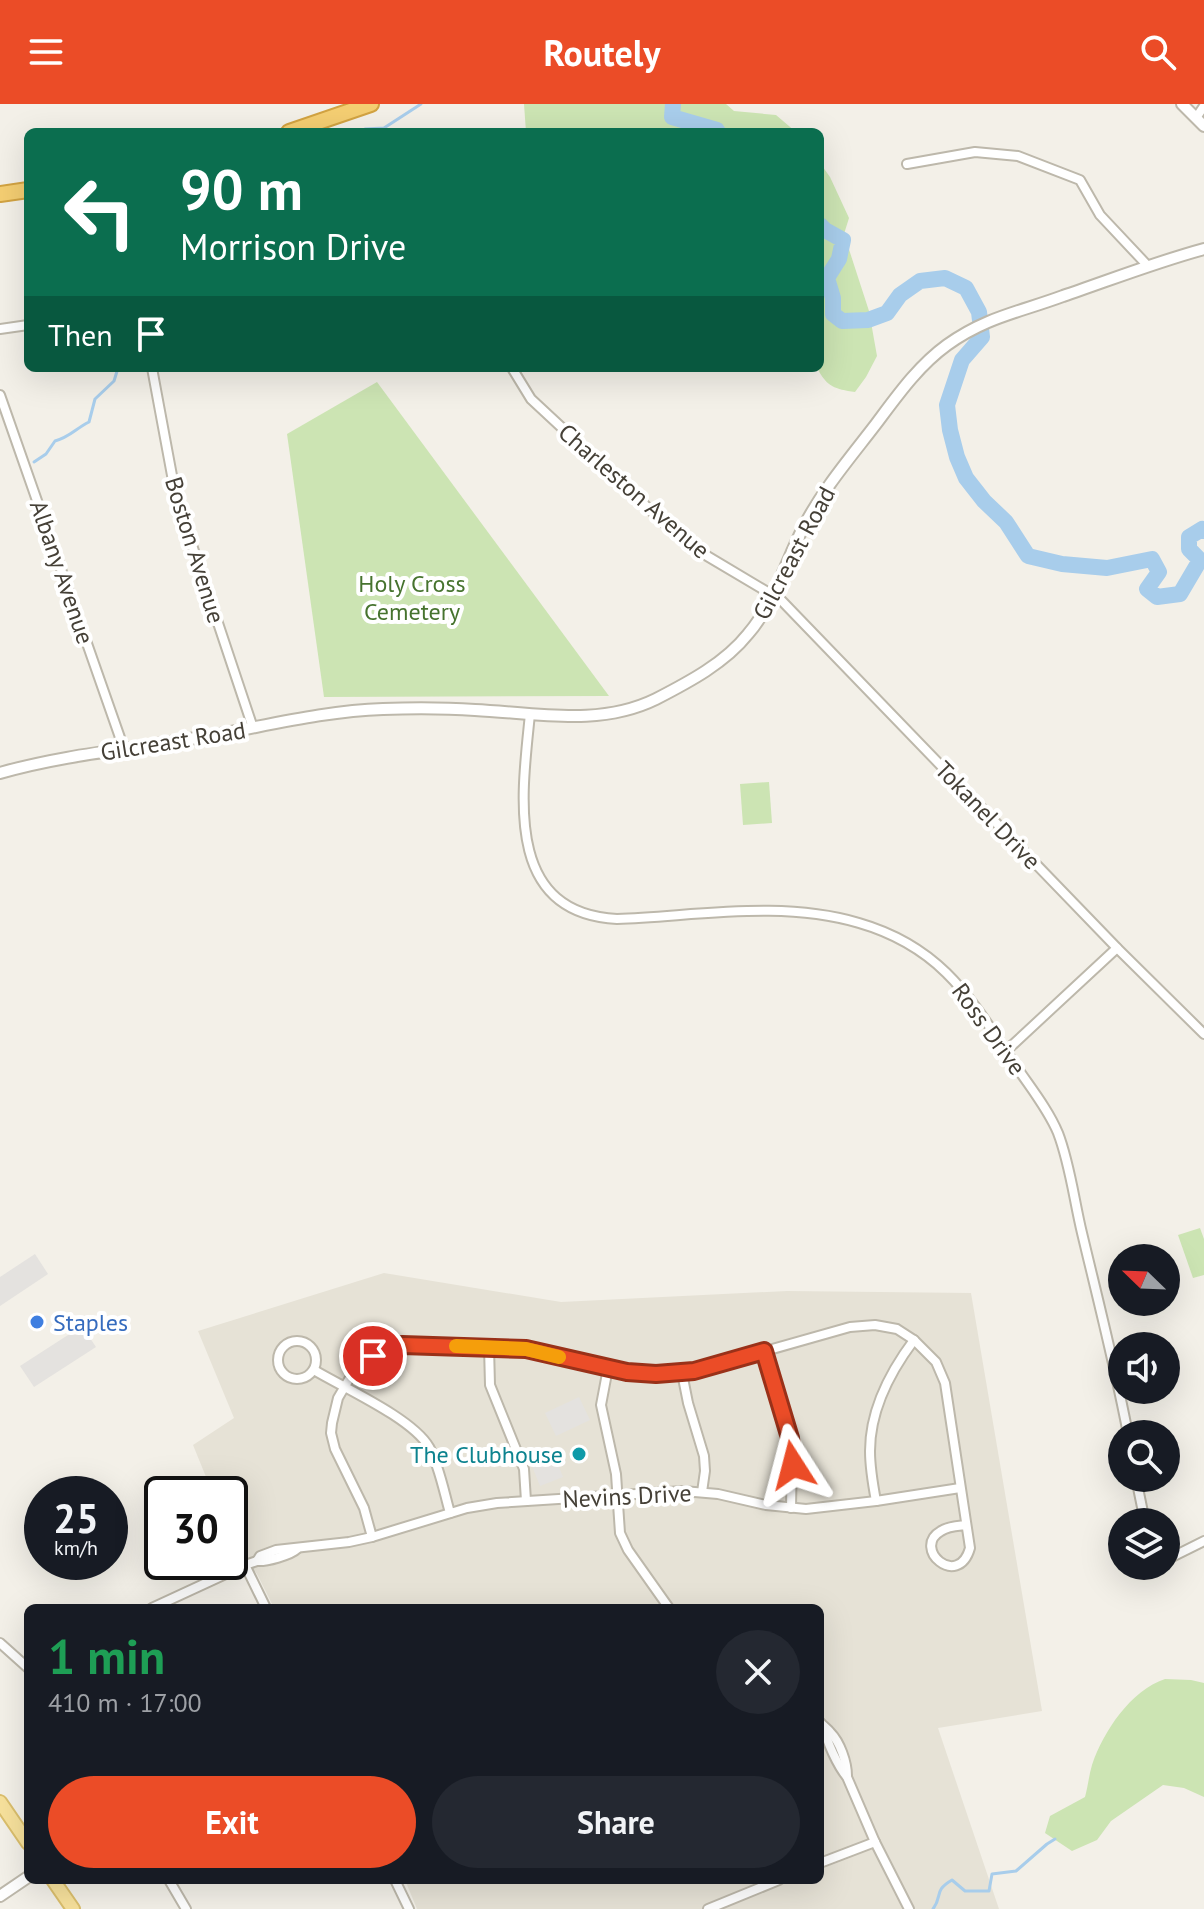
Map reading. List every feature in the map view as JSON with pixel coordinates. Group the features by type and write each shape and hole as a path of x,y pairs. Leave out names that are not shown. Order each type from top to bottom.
{"highway":[{"path":"301,128 371,104"},
{"path":"0,185 24,183"},
{"path":"0,194 24,191"}],"main road":[{"path":"0,1802 24,1837"},
{"path":"56,1884 73,1909"}],"street":[{"path":"1182,104 1204,126"},
{"path":"1196,118 1204,106"},
{"path":"907,164 975,152 1004,154 1018,156 1080,180 1100,215 1147,265"},
{"name":"Gilcreast Road","path":"0,773 69,757 306,718 383,709 475,710 568,717 617,713 654,700 713,666 737,647 760,618 802,530 832,480 922,366 945,346 990,320 1147,265 1204,249"},
{"path":"0,329 24,326"},
{"name":"Boston Avenue","path":"153,372 176,497 253,728"},
{"name":"Charleston Avenue","path":"514,372 531,399 674,532 722,566 773,594"},
{"name":"Albany Avenue","path":"0,395 124,749"},
{"name":"Tokanel Drive","path":"773,594 1204,1034"},
{"name":"Ross Drive","path":"530,714 523,794 526,832 537,870 546,887 560,901 577,912 597,918 763,911 802,912 860,923 897,938 931,959 946,971 974,1004 1048,1114 1061,1142 1125,1420"},
{"path":"1006,1051 1117,948"},
{"path":"372,1537 364,1508 335,1449 331,1433 333,1412 343,1387 359,1366 392,1347 526,1349 642,1374 682,1373 861,1325 897,1329 914,1340 936,1362 945,1383 970,1548 962,1563 954,1566 938,1562 932,1551 935,1535 945,1529 966,1525"},
{"path":"876,1501 870,1452 872,1427 880,1399 898,1361 914,1340"},
{"path":"293,1341 305,1342 316,1354 314,1370 302,1379 290,1378 279,1367 280,1351 293,1341"},
{"path":"489,1347 490,1385 524,1469 526,1501"},
{"path":"764,1351 792,1453 791,1508"},
{"path":"608,1368 601,1405 613,1457 623,1541 666,1604"},
{"path":"314,1370 416,1431 431,1450 450,1513"},
{"path":"682,1373 704,1456 702,1492"},
{"name":"Nevins Drive","path":"248,1564 276,1550 372,1537 482,1505 618,1494 702,1492 766,1505 817,1509 960,1488"},
{"path":"1180,1553 1204,1541"},
{"path":"248,1571 264,1604"},
{"name":"Nevins Drive","path":"161,1604 213,1580"},
{"path":"0,1643 24,1664"},
{"path":"824,1726 842,1753 847,1777 908,1908"},
{"path":"824,1861 875,1842"},
{"path":"0,1896 24,1880"},
{"path":"171,1884 186,1909"},
{"path":"397,1884 409,1909"},
{"path":"708,1909 769,1884"}],"shaded area":[{"path":"35,1254 48,1274 0,1306 0,1277"},
{"path":"384,1273 561,1302 787,1291 971,1293 1042,1711 938,1728 999,1909 417,1909 407,1884 824,1884 824,1604 272,1604 248,1563 248,1476 206,1476 193,1445 234,1418 198,1331"},
{"path":"82,1326 96,1347 34,1387 20,1366"},
{"path":"579,1397 590,1420 556,1436 545,1413"},
{"path":"551,1447 563,1477 540,1486 528,1456"}],"green space":[{"path":"524,104 726,104 734,111 776,115 791,128 526,128"},
{"path":"824,169 849,218 844,234 869,311 877,356 855,392 832,386 820,372 824,372"},
{"name":"Holy Cross Cemetery","path":"377,382 609,696 324,697 287,434"},
{"path":"769,782 772,823 743,825 740,784"},
{"path":"1200,1228 1204,1239 1204,1275 1193,1278 1178,1235"},
{"path":"1165,1679 1204,1683 1204,1797 1184,1788 1163,1785 1111,1821 1097,1840 1072,1851 1045,1833 1050,1816 1085,1797 1092,1765 1111,1726 1141,1692"}],"waterway":[{"path":"384,128 421,104"},
{"path":"673,104 672,117 710,128"},
{"path":"824,229 843,240 839,259 827,278 833,298 833,314 842,321 868,320 887,313 900,295 920,281 945,278 966,288 979,312 982,337 962,360 947,405 950,430 966,478 1006,522 1028,556 1062,564 1107,568 1152,559 1159,572 1147,589 1157,597 1180,594 1200,560 1189,549 1189,537 1202,529 1204,531"},
{"path":"34,462 46,454 55,441 89,422 95,399 114,381 117,372"},
{"path":"933,1909 940,1891 952,1880 965,1891 989,1891 992,1874 1016,1871 1055,1839"}],"slow traffic":[{"path":"456,1346 526,1349 559,1357"}],"place":[{"name":"Staples","path":"37,1322"},
{"name":"The Clubhouse","path":"579,1454"}],"route":[{"path":"373,1356 402,1345 511,1348 627,1372 656,1374 694,1371 764,1351 790,1438 793,1465"}]}
